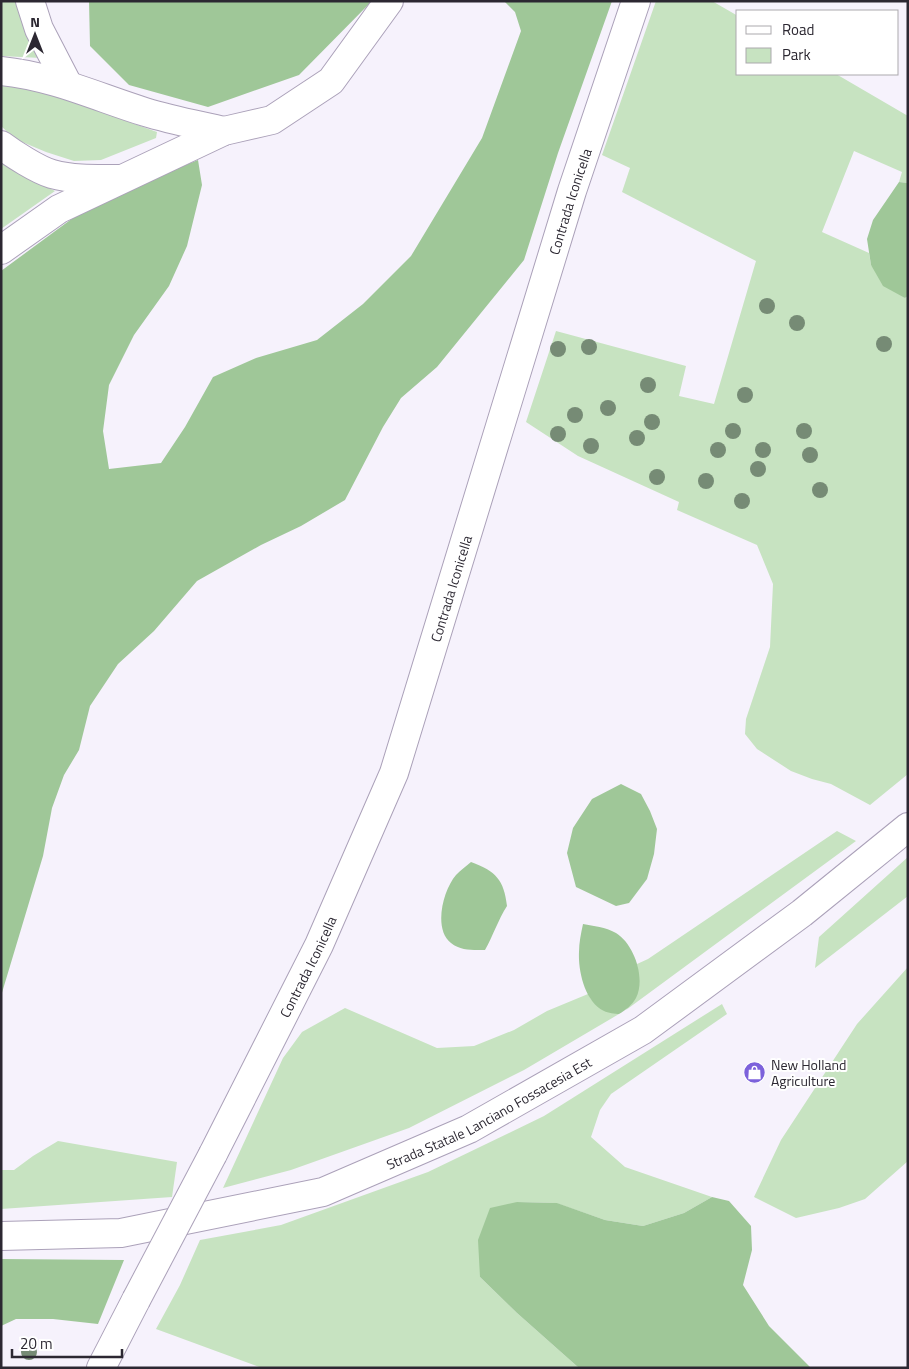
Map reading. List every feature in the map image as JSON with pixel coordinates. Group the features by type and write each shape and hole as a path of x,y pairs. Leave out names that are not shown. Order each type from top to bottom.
{"street":[{"path":"30,1 39,29 68,85"},
{"path":"1,250 59,209 224,131 272,120 331,81 389,1"},
{"name":"Contrada Iconicella","path":"101,1368 214,1154 319,945 394,773 572,191 636,1"},
{"path":"1,71 27,74 68,85 146,112 224,131"},
{"path":"1,145 51,174 87,179 124,179"},
{"name":"Strada Statale Lanciano Fossacesia Est","path":"1,1236 121,1233 322,1192 469,1129 643,1030 802,913 908,827"}],"green space":[{"path":"1,1 19,1 41,58 1,56"},
{"path":"89,1 372,1 299,75 208,107 129,85 90,46"},
{"path":"504,1 612,1 558,153 524,260 437,367 401,398 383,427 345,500 301,526 261,545 197,581 154,631 118,664 90,706 79,750 64,775 52,808 43,856 1,996 1,271 96,201 198,160 202,185 187,246 169,286 134,335 109,385 103,431 109,469 161,463 185,427 213,377 256,358 317,340 363,304 411,256 482,138 521,31 515,12"},
{"path":"656,1 712,1 736,15 736,75 838,75 908,116 908,183 899,182 902,172 854,151 822,232 869,253 871,265 905,298 908,296 908,774 870,805 831,784 791,771 757,749 745,734 746,719 770,647 773,584 757,545 677,510 679,502 578,456 526,422 556,331 686,366 679,396 714,404 756,261 622,192 630,168 602,155"},
{"path":"1,81 15,81 157,132 156,138 101,160 74,161 46,152 15,139 1,126"},
{"path":"1,161 16,172 55,191 1,229"},
{"path":"899,182 908,183 908,296 905,298 883,286 871,265 867,239 873,220"},
{"path":"621,784 641,794 657,829 654,854 647,879 629,903 616,906 576,887 567,853 573,828 592,799"},
{"path":"837,831 856,841 626,1010 636,993 637,964 648,959"},
{"path":"908,857 908,896 815,968 819,937"},
{"path":"471,862 493,873 501,883 506,897 507,906 485,950 455,946 446,937 442,929 442,909 447,890 456,875"},
{"path":"583,924 604,928 616,933 633,953 639,972 639,990 633,1003 619,1014 606,1012 597,1007 587,993 581,977 579,960"},
{"path":"908,967 908,1161 865,1199 839,1208 796,1218 754,1197 781,1140 857,1024"},
{"path":"588,994 594,1003 601,1008 619,1014 524,1070 409,1128 291,1170 223,1188 283,1058 302,1032 345,1008 437,1048 474,1046 514,1030 547,1011"},
{"path":"722,1004 727,1014 611,1094 600,1110 591,1137 625,1167 712,1197 684,1213 643,1226 605,1220 556,1203 517,1202 480,1277 579,1368 262,1368 156,1329 180,1285 200,1240 281,1225 428,1172 544,1116"},
{"path":"58,1141 177,1162 172,1197 1,1209 1,1170 14,1170"},
{"path":"712,1197 729,1201 751,1226 752,1250 743,1285 769,1326 811,1368 579,1368 480,1277 478,1240 490,1208 517,1202 557,1203 605,1220 643,1226 684,1213"},
{"path":"1,1259 124,1260 98,1324 53,1319 16,1319 1,1326"}],"place":[{"name":"New Holland Agriculture","path":"755,1072"}]}
